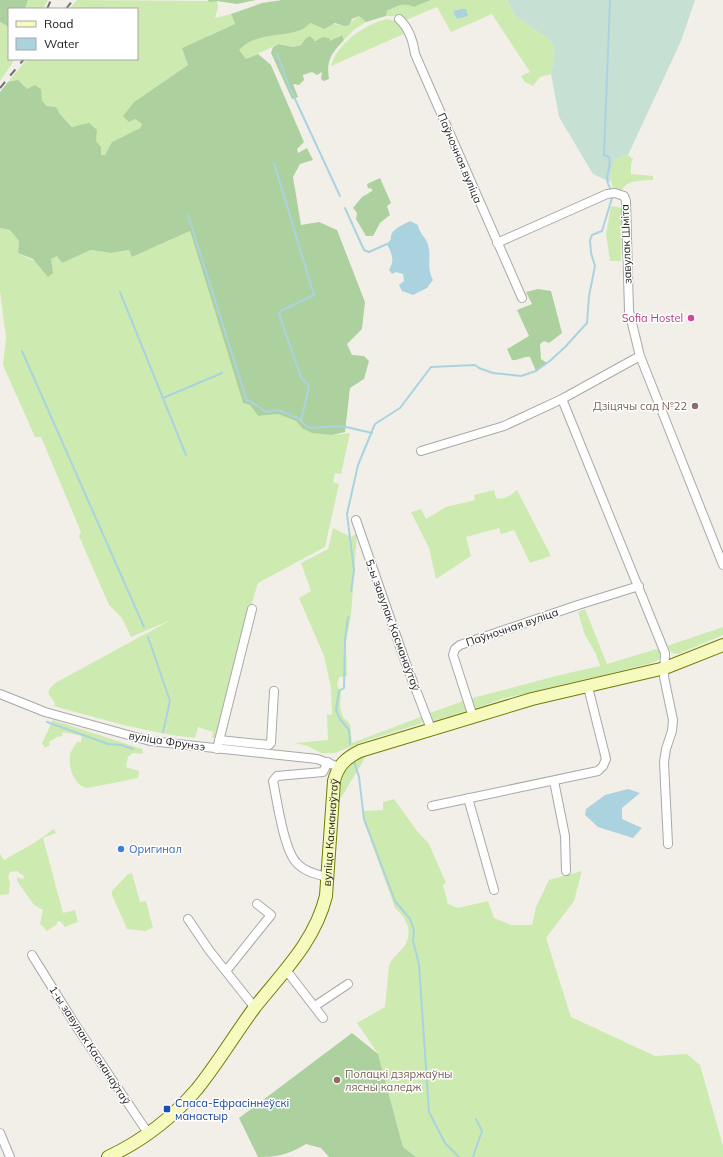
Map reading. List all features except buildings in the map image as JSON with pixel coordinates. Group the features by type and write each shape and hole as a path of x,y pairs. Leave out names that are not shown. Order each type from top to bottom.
{"main road":[{"name":"вуліца Касманаўтаў","path":"108,1157 148,1134 172,1115 197,1089 255,1008 305,945 322,912 326,896 334,764 360,750 532,699 665,668 723,645"}],"street":[{"name":"Паўночная вуліца","path":"399,19 404,24 413,41 415,54 522,298"},
{"name":"завулак Шміта","path":"497,243 607,194 615,193 624,196 626,201 629,311 640,356 723,565"},
{"path":"421,451 504,426 562,398 640,356"},
{"path":"562,398 664,648 664,677 672,720 672,731 666,749 664,762 668,844"},
{"name":"5-ы завулак Касманаўтаў","path":"356,520 405,661 431,729"},
{"name":"Паўночная вуліца","path":"473,717 453,655 455,649 460,644 639,586"},
{"path":"217,749 252,609"},
{"path":"432,806 554,781 598,770 604,766 606,759 588,687"},
{"path":"219,740 269,745 272,743 274,691"},
{"name":"вуліца Фрунзэ","path":"0,694 45,712 150,741 334,764"},
{"path":"326,877 314,874 300,866 292,856 273,781 277,776 323,772 334,764"},
{"path":"554,781 565,836 566,871"},
{"path":"468,798 494,890"},
{"path":"226,971 271,915 257,904"},
{"path":"188,919 209,950 255,1008"},
{"name":"1-ы завулак Касманаўтаў","path":"32,955 78,1029 148,1134"},
{"path":"286,970 323,1018"},
{"path":"315,1006 348,984"},
{"path":"0,1133 10,1157"}],"green space":[{"path":"0,0 28,0 25,8 8,8 8,26 0,22"},
{"path":"28,0 48,0 44,8 25,8"},
{"path":"77,0 217,1 218,7 215,18 231,14 235,24 182,48 188,65 134,102 135,119 142,124 140,128 112,142 106,155 101,155 60,114 56,107 47,106 27,89 8,82 26,60 138,60 138,8 70,8"},
{"path":"208,0 256,0 237,4 217,1 209,2"},
{"path":"282,0 431,0 414,7 407,5 397,6 387,11 386,16 366,22 359,16 352,19 349,25 344,26 335,23 324,29 311,23 301,30 268,36 252,41 239,50 246,59 258,54 271,65 304,142 297,149 298,153 307,148 313,160 300,164 293,177 301,225 319,222 337,230 365,302 362,329 347,344 352,355 364,356 369,361 364,379 350,388 345,432 332,435 312,433 302,428 296,421 278,414 258,416 250,405 243,403 190,231 132,257 129,250 111,253 91,250 62,263 57,256 51,259 53,273 48,277 33,259 18,253 19,241 10,230 0,228 0,92 8,82 18,80 27,89 35,85 41,89 42,101 47,106 56,107 60,114 72,127 89,123 97,130 96,141 101,147 101,155 105,155 112,142 140,128 142,124 135,119 129,122 123,116 134,102 188,65 182,48 235,24 231,14 262,3"},
{"path":"431,0 507,0 515,16 550,40 555,50 551,74 540,77 533,86 525,82 521,76 530,72 492,14 451,32 437,7 406,20 399,16 386,16 387,11 397,6 407,5 414,7"},
{"path":"507,0 695,0 681,41 628,155 615,159 611,171 610,182 593,174 559,117 551,74 555,50 550,40 515,16"},
{"path":"359,16 366,22 355,29 344,40 341,35 330,42 305,39 301,45 293,47 279,44 246,59 238,50 251,41 259,38 300,30 311,23 329,23 344,26"},
{"path":"387,19 397,21 406,33 331,66 339,50 353,36 370,25"},
{"path":"0,22 8,26 8,60 14,60 0,81"},
{"path":"342,35 344,40 330,58 328,67 329,79 324,81 321,79 322,72 317,75 312,72 303,75 304,80 299,85 293,84 298,97 292,99 271,53 273,47 279,44 293,47 301,45 305,39 310,36 315,41 323,37 329,38 330,41"},
{"path":"628,155 633,159 631,164 631,174 653,176 653,180 632,182 625,186 622,190 613,190 611,175 615,159"},
{"path":"380,178 391,203 387,206 390,215 380,223 373,236 366,236 356,219 357,213 353,208 362,197 372,191 372,189 368,188 367,184"},
{"path":"611,206 623,208 621,261 610,261 606,234"},
{"path":"0,228 10,230 19,241 18,253 51,269 51,259 57,255 62,263 91,250 111,253 129,250 132,257 190,231 243,403 250,405 258,416 278,414 296,421 302,428 332,435 350,433 341,474 335,473 333,482 339,484 325,547 258,583 247,619 217,739 212,738 213,732 198,727 195,738 159,733 89,716 54,706 55,703 48,693 50,688 55,683 171,620 131,637 122,618 109,605 79,536 81,532 41,437 35,437 3,365 6,338 0,291"},
{"path":"538,289 551,291 562,333 549,343 544,341 540,344 541,359 547,363 536,371 530,357 512,360 507,349 529,336 517,310 532,304 526,292"},
{"path":"494,490 496,498 502,498 507,497 517,490 551,556 530,563 514,530 501,534 499,528 466,537 471,556 436,579 429,548 411,512 421,509 426,519 446,507 475,500 474,495"},
{"path":"333,528 351,537 357,533 351,616 346,641 347,676 339,677 337,685 341,692 340,707 343,717 350,724 352,743 423,716 424,721 420,724 368,740 335,753 321,753 308,746 295,743 328,740 327,714 332,715 331,687 324,656 299,598 311,591 301,563 328,549"},
{"path":"585,609 607,664 660,648 661,657 655,662 502,699 474,709 469,699 600,666 596,654 585,635 578,612"},
{"path":"723,627 723,635 678,654 672,653 667,646"},
{"path":"466,700 468,710 466,711 433,721 431,721 427,714"},
{"path":"53,720 142,749 143,753 133,753 128,757 126,767 139,771 138,778 88,788 83,787 76,781 70,766 70,754 77,742 81,742 82,736 63,732 62,736 49,742 50,745 45,748 42,743"},
{"path":"368,753 339,801 341,784 345,771 353,762"},
{"path":"394,799 417,831 429,844 446,883 443,885 448,904 458,908 488,901 494,918 511,925 532,925 536,907 549,880 582,871 574,901 546,938 571,1017 655,1056 687,1054 700,1065 723,1146 723,1157 416,1157 403,1147 378,1054 357,1023 385,1007 389,966 392,959 406,943 409,933 405,919 395,908 363,819 363,811 383,810 383,802"},
{"path":"54,829 56,833 43,838 63,913 75,910 78,922 65,927 60,921 58,921 56,925 47,931 40,924 43,910 34,905 17,881 17,877 22,879 25,877 17,871 10,872 8,877 10,882 9,894 0,895 0,854 4,860 34,843"},
{"path":"132,873 140,902 146,901 153,928 145,931 127,929 112,895 112,891 128,874"},
{"name":"Полацкі дзяржаўны лясны каледж","path":"352,1033 378,1054 403,1147 416,1157 329,1157 321,1148 306,1144 284,1154 258,1157 239,1118"}],"water":[{"path":"466,9 468,16 457,19 454,11"},
{"path":"410,221 418,225 420,232 429,247 429,265 433,280 427,288 413,295 402,291 399,285 404,281 403,274 396,272 392,274 389,270 392,263 392,257 387,244 391,239 394,230"},
{"path":"628,789 640,793 622,808 622,819 642,828 633,838 598,827 585,815 586,809 605,795"}],"waterway":[{"path":"610,0 604,155 609,157 610,161 607,176 610,188"},
{"path":"277,53 289,86 340,196"},
{"path":"274,163 314,295 281,311 279,314 301,377 309,386 301,421"},
{"path":"351,591 354,570 347,514 358,465 375,424 400,408 431,367 475,365 493,373 521,376 536,371 565,347 587,323 589,296 595,266 591,253 590,240 592,235 602,231 612,198"},
{"path":"345,208 364,250 369,252 387,244"},
{"path":"188,215 247,401 250,401 266,412 278,410 298,418 306,426 311,428 342,426 372,433"},
{"path":"120,292 186,455"},
{"path":"22,351 144,627"},
{"path":"163,398 222,373"},
{"path":"348,617 345,640 344,688 339,691 336,710 340,719 349,730 350,744"},
{"path":"148,637 170,701 163,732"},
{"path":"47,722 108,744 121,745 133,749"},
{"path":"354,761 359,777 364,819 395,901 410,919 414,930 413,941 419,964 429,1112 445,1143 459,1157"},
{"path":"473,1157 482,1131 476,1119"}],"railway":[{"path":"47,8 51,0"},
{"path":"67,8 73,0"},
{"path":"0,88 23,60"}],"place":[{"name":"Sofia Hostel","path":"691,318"},
{"name":"Дзіцячы сад №22","path":"695,406"},
{"name":"Оригинал","path":"121,849"},
{"name":"Полацкі дзяржаўны лясны каледж","path":"337,1080"},
{"name":"Спаса-Ефрасіннеўскі манастыр","path":"167,1109"}]}
